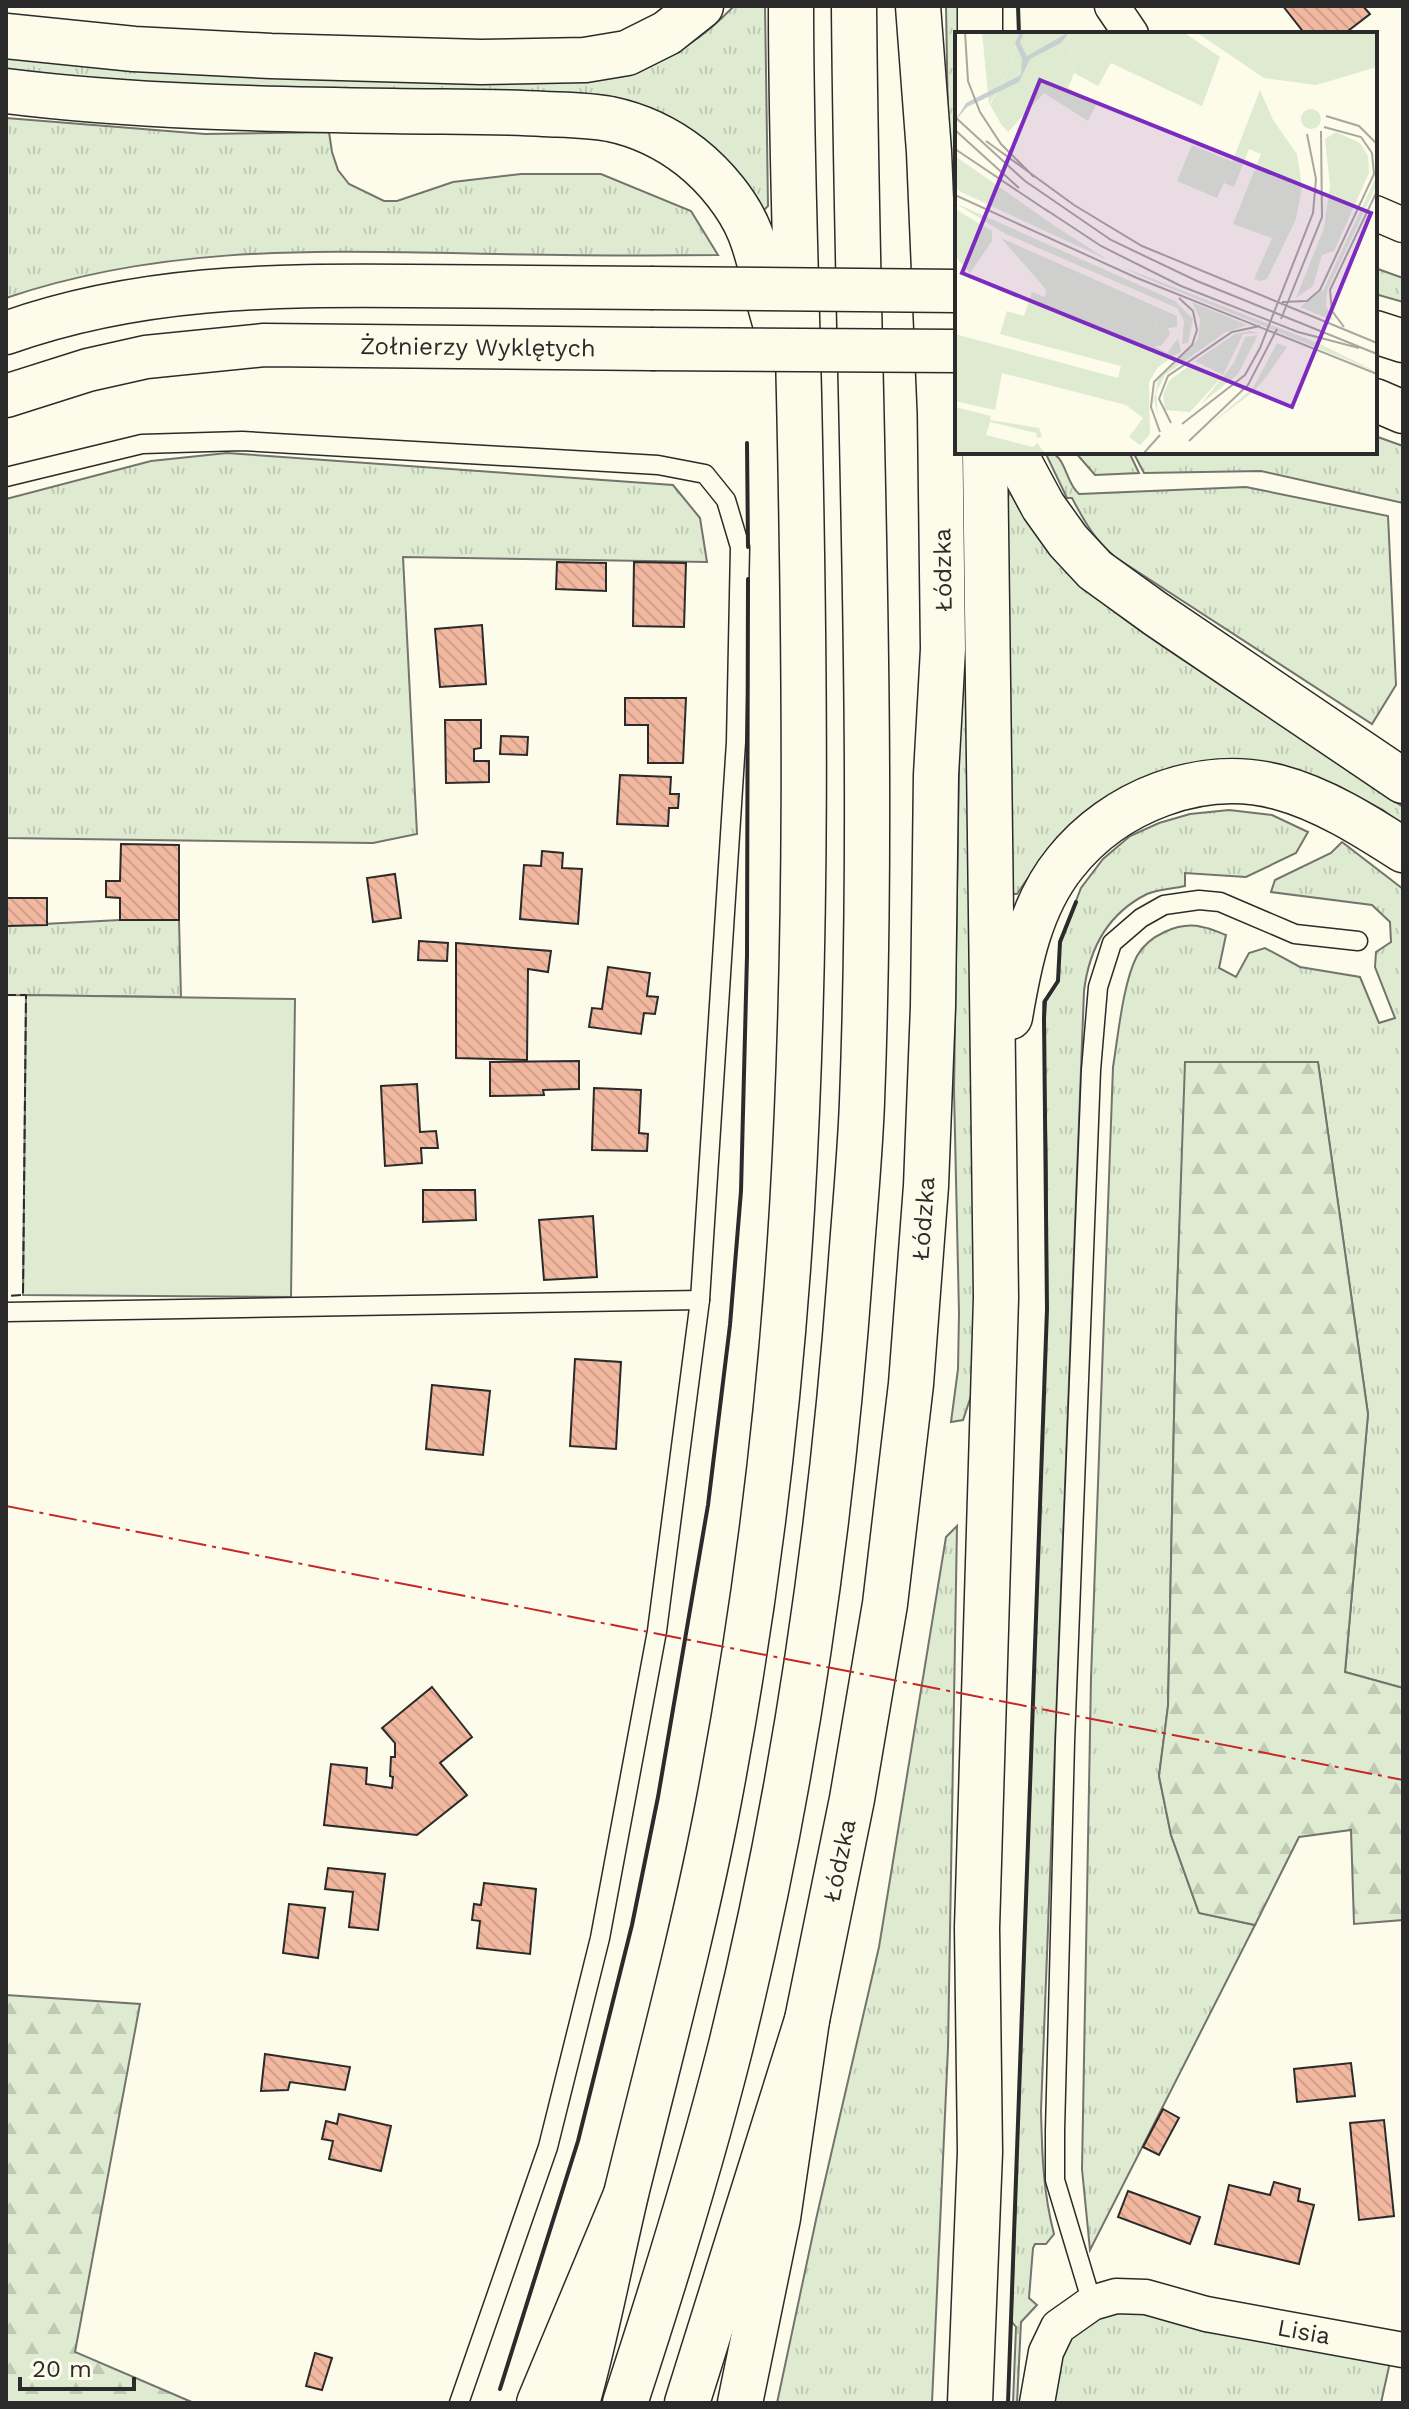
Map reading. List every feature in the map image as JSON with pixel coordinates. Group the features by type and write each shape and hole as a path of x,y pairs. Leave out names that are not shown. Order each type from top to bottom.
{"main road":[{"path":"6,36 134,49 271,56 585,60 627,53 667,33 701,6"},
{"path":"577,2403 595,2340 625,2197 684,1964 718,1804 757,1570 776,1407 792,1209 802,974 804,716 791,6"},
{"path":"625,2403 692,2190 729,2053 756,1936 809,1649 838,1414 862,1107 866,916 866,678 854,6"},
{"path":"980,6 980,32"},
{"name":"Łódzka","path":"687,2403 807,2020 852,1799 885,1604 911,1384 926,1186 933,1006 936,775 943,649 929,152 919,7"},
{"path":"6,91 84,101 505,112 610,119 643,129 675,145 714,178 750,232 770,306 799,393"},
{"path":"970,2403 980,2152 977,1928 996,1298 985,454"},
{"path":"1015,454 1043,506 1068,541 1095,570 1403,781"},
{"path":"995,1102 1019,965 1030,929 1063,864 1092,833 1134,806 1169,790 1202,782 1249,782 1311,798 1403,850"},
{"path":"740,2403 778,2218 807,2020"},
{"path":"539,2403 625,2197"}],"street":[{"path":"1112,6 1130,32"},
{"path":"1377,214 1403,225"},
{"path":"6,333 84,309 224,288 302,285 955,291"},
{"path":"1377,333 1403,341"},
{"name":"Żołnierzy Wyklętych","path":"6,396 88,370 146,357 264,345 955,351"},
{"path":"1377,401 1403,412"},
{"name":"Lisia","path":"1092,2303 1116,2296 1146,2297 1206,2314 1403,2350"},
{"path":"1037,2403 1046,2352 1058,2327 1092,2303"}],"lane":[{"path":"6,477 142,444 242,441 658,465 705,474 726,500 740,547 736,742 700,1300 657,1631 600,1938 548,2147 459,2403"},
{"path":"1092,2303 1055,2180 1055,2131 1065,1742 1091,1070 1098,987 1112,943 1141,918 1164,905 1199,900 1220,902 1295,934 1358,941"},
{"path":"6,1312 700,1300"}],"green space":[{"path":"734,6 765,6 768,206 763,211 714,150 179,87 6,71 6,56 634,70 688,45"},
{"path":"946,6 963,6 963,32 955,32 955,454 969,454 980,1249 971,1396 963,1420 951,1422 958,1369 959,1313 954,1090 959,761"},
{"path":"6,118 205,134 329,132 338,170 349,184 384,201 397,201 453,182 521,174 601,174 691,211 718,255 338,252 226,256 116,269 6,298"},
{"path":"1377,269 1403,278 1403,302 1377,295"},
{"path":"1377,437 1403,446 1403,503 1261,471 1144,473 1134,454 1377,454"},
{"path":"227,453 673,485 700,518 707,562 403,557 417,834 373,843 6,838 6,499 151,461"},
{"path":"1046,454 1057,457 1079,494 1246,487 1388,516 1396,685 1372,724 1115,557 1095,536 1072,498 1067,498"},
{"path":"1077,454 1130,454 1139,473 1095,475"},
{"path":"1011,494 1050,551 1098,598 1153,639 1403,807 1403,825 1383,810 1338,786 1298,771 1162,772 1116,792 1078,819 1046,853 1017,894 1011,894 1007,495"},
{"path":"1229,810 1272,815 1308,832 1296,853 1246,877 1185,873 1185,886 1152,892 1133,902 1102,935 1090,961 1084,991 1041,2110 1045,2188 1054,2234 1046,2244 1035,2244 1033,2248 1029,2298 1037,2305 1021,2322 1017,2403 1013,2403 1016,2327 1012,2322 1012,2307 1047,1309 1043,1002 1058,981 1060,942 1081,888 1103,859 1130,836 1159,823 1190,814"},
{"path":"1342,842 1403,889 1403,1688 1345,1672 1368,1414 1318,1063 1186,1062 1176,1322 1168,1706 1159,1776 1171,1835 1199,1913 1255,1925 1090,2250 1082,2169 1091,1678 1113,1067 1122,1010 1132,967 1142,949 1156,936 1174,928 1193,926 1226,935 1219,968 1236,977 1249,953 1265,948 1300,967 1360,977 1379,1023 1395,1018 1375,967 1376,952 1391,942 1390,922 1372,905 1271,892 1275,880 1331,853"},
{"path":"179,920 181,997 6,995 6,926"},
{"path":"26,995 295,999 291,1297 23,1295"},
{"path":"1185,1062 1318,1062 1368,1414 1345,1672 1403,1688 1403,1920 1354,1924 1351,1830 1299,1837 1255,1925 1199,1913 1171,1835 1159,1776 1168,1706"},
{"path":"957,1526 948,2048 932,2403 777,2403 879,1947 946,1537"},
{"path":"6,1995 140,2004 75,2352 194,2403 6,2403"},
{"path":"1131,2305 1390,2362 1381,2403 1049,2403 1051,2373 1071,2330"}],"building":[{"path":"1283,6 1363,6 1370,14 1347,32 1303,32"},
{"path":"557,562 606,563 606,591 556,589"},
{"path":"634,562 686,563 684,627 633,626"},
{"path":"482,625 486,684 440,687 435,629"},
{"path":"625,698 686,698 683,763 648,763 648,725 625,725"},
{"path":"445,720 481,720 481,748 474,749 474,761 489,761 489,782 446,783"},
{"path":"501,736 528,737 527,755 500,754"},
{"path":"620,775 671,777 670,794 679,794 678,808 669,808 668,826 617,824"},
{"path":"121,844 179,845 179,920 120,920 120,898 106,897 106,881 120,881"},
{"path":"542,851 563,853 562,868 582,869 578,924 520,919 524,865 541,866"},
{"path":"395,874 401,918 373,922 367,878"},
{"path":"6,898 47,898 47,925 6,926"},
{"path":"419,941 448,943 447,961 418,960"},
{"path":"456,943 551,951 548,972 528,969 527,1060 456,1058"},
{"path":"608,967 650,973 647,996 658,997 655,1014 644,1013 641,1034 589,1027 592,1008 602,1009"},
{"path":"579,1061 579,1089 543,1090 544,1095 490,1096 490,1062"},
{"path":"417,1084 420,1132 436,1131 438,1148 421,1148 422,1163 385,1166 381,1086"},
{"path":"594,1088 641,1090 639,1133 648,1134 647,1151 592,1150"},
{"path":"423,1190 475,1190 476,1220 423,1222"},
{"path":"593,1216 597,1277 544,1280 539,1220"},
{"path":"575,1359 621,1362 616,1449 570,1446"},
{"path":"432,1385 490,1391 483,1455 426,1449"},
{"path":"432,1687 472,1737 440,1763 467,1795 417,1835 324,1825 331,1764 367,1768 366,1784 392,1788 391,1757 395,1757 395,1743 382,1728"},
{"path":"328,1868 385,1874 378,1930 349,1927 353,1892 325,1889"},
{"path":"484,1883 536,1889 530,1954 477,1948 480,1921 472,1920 474,1904 481,1905"},
{"path":"289,1904 325,1908 318,1958 283,1953"},
{"path":"265,2054 350,2067 345,2090 290,2082 288,2090 261,2091"},
{"path":"1351,2063 1355,2096 1297,2102 1294,2069"},
{"path":"1163,2109 1179,2118 1159,2155 1143,2147"},
{"path":"339,2114 391,2126 381,2171 329,2159 333,2141 322,2139 326,2121 337,2124"},
{"path":"1384,2120 1394,2216 1359,2220 1350,2123"},
{"path":"1274,2182 1300,2189 1298,2201 1314,2205 1299,2264 1215,2244 1229,2185 1270,2195"},
{"path":"1128,2191 1200,2217 1190,2244 1118,2217"},
{"path":"315,2353 332,2358 322,2390 306,2386"}],"fence":[{"path":"6,995 26,995 23,1295 6,1296"}],"wall":[{"path":"1018,6 1019,32"},
{"path":"747,443 748,547"},
{"path":"500,2389 578,2141 632,1925 658,1797 708,1505 730,1325 741,1191 747,956 748,579"},
{"path":"1008,2403 1047,1309 1044,1018 1045,1001 1058,981 1060,942 1076,902"}],"power":[{"path":"6,1506 1403,1780"}]}
